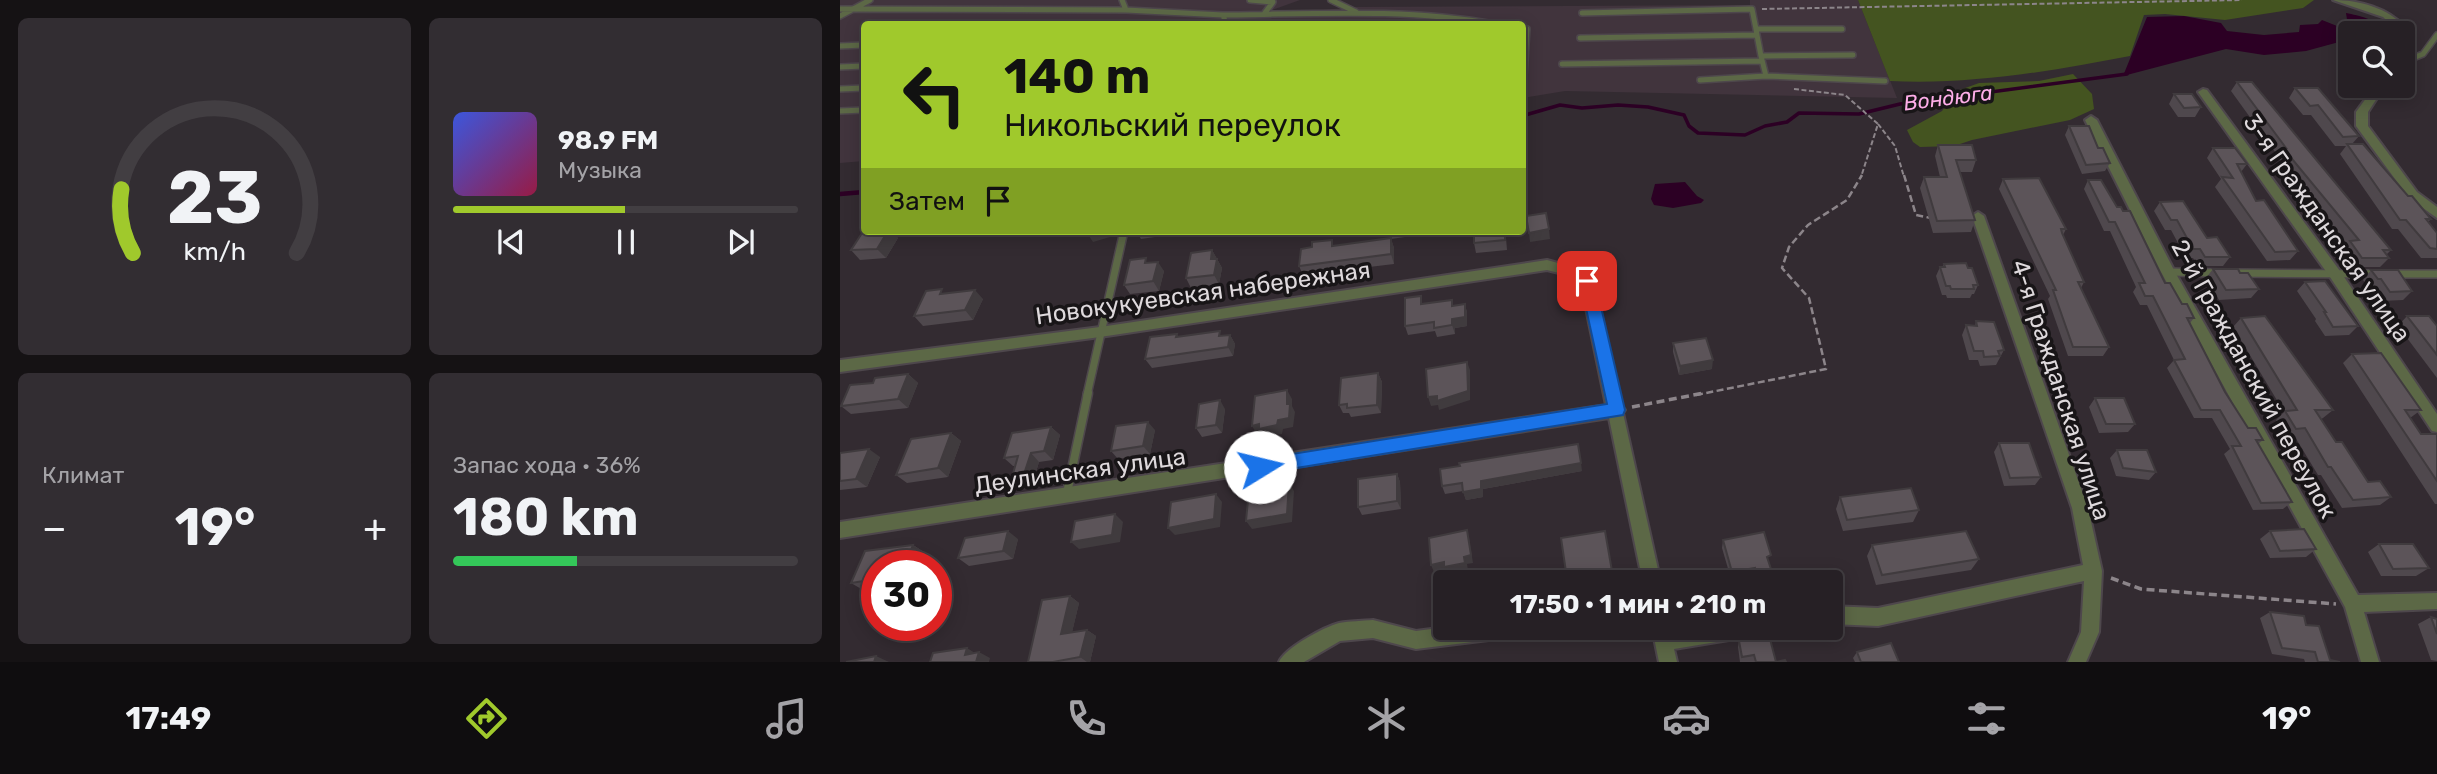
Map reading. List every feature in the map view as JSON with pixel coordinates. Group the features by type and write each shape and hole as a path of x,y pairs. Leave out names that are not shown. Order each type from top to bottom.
{"street":[{"path":"2338,0 2387,15 2394,21"},
{"name":"3-я Гражданская улица","path":"2203,92 2335,274 2437,426"},
{"path":"2372,98 2362,112 2362,126 2413,195 2437,214"},
{"name":"2-й Гражданский переулок","path":"2091,120 2168,272 2353,604 2370,662"},
{"name":"4-я Гражданская улица","path":"1978,216 2080,508 2093,571 2090,632 2077,662"},
{"name":"Новокукуевская набережная","path":"840,366 1100,332 1547,265 1572,271 1587,281 1617,410"},
{"path":"1617,410 1649,570"},
{"name":"Деулинская улица","path":"840,530 1617,410"},
{"path":"1843,616 1878,617 2093,571"},
{"path":"2353,604 2437,601"},
{"path":"1288,662 1339,632 1373,629 1416,640 1433,638"},
{"path":"1664,640 1668,662"}],"lane":[{"path":"840,16 870,0"},
{"path":"1122,0 1126,10"},
{"path":"1250,0 1273,2 1264,14"},
{"path":"1331,0 1360,14"},
{"path":"1751,0 1766,76"},
{"path":"840,9 1126,10 1223,15 1360,14 1454,16 1478,21"},
{"path":"1582,13 1752,9"},
{"path":"1223,15 1225,21"},
{"path":"1580,38 1842,29"},
{"path":"2415,57 2423,54 2437,35"},
{"path":"840,46 861,45"},
{"path":"1562,64 1853,55"},
{"path":"840,67 861,66"},
{"path":"1700,80 1766,76 1885,81"},
{"path":"840,89 861,88"},
{"path":"840,111 861,110"},
{"path":"1066,494 1123,235"},
{"path":"2168,272 2437,274"}],"path":[{"path":"1752,9 2242,0"},
{"path":"1766,76 1772,87 1845,95 1878,124 1895,146 1916,215 1938,218"},
{"path":"1617,410 1826,369 1809,298 1782,268 1784,257 1808,225 1847,200 1864,172 1878,124"},
{"path":"2093,571 2141,589 2353,604"}],"shaded area":[{"path":"840,0 1300,0 1255,16 1356,7 1750,5 1750,0 1858,0 1897,98 1565,91 1526,98 1526,21 861,21 861,161 840,163"},
{"path":"2346,13 2372,21 2347,21"},
{"path":"2184,16 2221,23 2227,31 2264,35 2299,32 2300,25 2318,24 2322,20 2337,26 2338,42 2306,51 2264,55 2226,49 2123,76 2147,17"},
{"path":"1685,182 1704,200 1701,203 1673,208 1654,205 1651,199 1655,184"}],"green space":[{"path":"1858,0 2314,0 2303,8 2225,20 2165,14 2144,15 2130,56 2011,76 1920,82 1890,81"},
{"path":"2073,74 2092,94 2094,109 2070,120 1954,146 1920,147 1913,142 1907,130 1942,111 1957,91 1979,83 2039,81"}],"building":[{"path":"2237,82 2252,82 2391,250 2383,250 2389,258 2362,258 2350,241 2359,240 2283,148 2286,148"},
{"path":"2295,88 2318,88 2359,136 2343,137 2318,105 2310,106"},
{"path":"2174,94 2192,94 2201,107 2184,108"},
{"path":"2069,126 2089,126 2098,148 2103,148 2110,163 2086,165"},
{"path":"2347,144 2363,144 2408,196 2412,196 2431,219 2426,219 2437,233 2437,249 2430,248 2406,220 2400,220"},
{"path":"1938,145 1972,145 1976,160 1956,160 1975,220 1937,221 1924,177 1947,177"},
{"path":"2213,148 2235,148 2247,164 2237,164 2256,201 2264,200 2298,251 2275,252 2222,177 2233,178"},
{"path":"2039,178 2066,229 2061,229 2062,233 2084,282 2078,282 2109,347 2073,347 2053,290 2056,290 2003,179"},
{"path":"2088,180 2101,180 2117,207 2130,211 2165,283 2170,283 2182,304 2187,304 2194,318 2187,318 2225,392 2248,428 2256,428 2263,440 2256,440 2292,502 2261,503 2232,446 2241,446 2220,410 2201,410 2174,360 2185,359 2153,296 2145,296 2139,283 2145,283 2115,222 2109,222"},
{"path":"2183,201 2207,238 2217,237 2230,257 2205,257 2200,249 2193,249 2177,220 2171,220 2160,202"},
{"path":"1546,213 1549,229 1529,233 1526,216"},
{"path":"861,235 886,235 877,249 851,250"},
{"path":"1474,235 1505,235 1505,240 1474,243"},
{"path":"1391,238 1391,254 1299,266 1301,249 1312,247 1312,242 1332,240 1332,246"},
{"path":"1212,250 1211,259 1217,259 1214,275 1186,278 1191,253"},
{"path":"1146,258 1145,263 1158,262 1153,281 1124,285 1130,260"},
{"path":"1966,263 1968,268 1972,268 1978,285 1973,285 1974,289 1951,289 1946,286 1940,267 1945,267 1944,264"},
{"path":"2213,269 2238,269 2240,273 2248,273 2259,289 2226,290"},
{"path":"2371,270 2398,270 2412,291 2390,292"},
{"path":"2325,281 2358,326 2333,327 2305,282"},
{"path":"942,289 940,294 975,290 965,310 914,316 926,291"},
{"path":"1421,296 1421,304 1452,300 1452,306 1465,304 1465,317 1452,319 1452,325 1434,328 1434,322 1405,326 1405,298"},
{"path":"2265,316 2333,410 2315,410 2336,442 2342,442 2368,482 2380,481 2391,497 2353,500 2331,467 2328,467 2305,428 2296,429 2285,411 2297,410 2241,318"},
{"path":"2407,316 2429,316 2437,326 2437,355"},
{"path":"1976,321 1994,322 2004,350 1998,351 2000,356 1984,357 1983,351 1974,351 1966,325 1977,326"},
{"path":"1220,331 1219,336 1230,335 1228,347 1145,359 1150,337 1177,334 1176,337"},
{"path":"1706,338 1713,360 1680,366 1673,343"},
{"path":"2381,353 2421,410 2405,410 2421,434 2437,434 2437,481 2352,354"},
{"path":"1467,362 1468,391 1437,401 1437,396 1428,397 1426,369"},
{"path":"1378,373 1377,405 1347,408 1347,404 1339,405 1341,378"},
{"path":"908,374 898,399 841,406 850,385 873,383 875,378"},
{"path":"1287,390 1289,418 1278,420 1277,425 1259,429 1259,424 1252,426 1255,396"},
{"path":"2095,398 2124,398 2135,424 2106,424"},
{"path":"1220,400 1216,425 1196,428 1199,404"},
{"path":"1148,422 1143,446 1111,451 1116,426"},
{"path":"1051,427 1044,451 1031,453 1022,480 1012,477 1018,456 1004,458 1012,433"},
{"path":"951,433 938,468 896,475 911,439"},
{"path":"1999,443 2029,443 2041,477 2010,478"},
{"path":"1578,444 1581,463 1481,481 1481,489 1463,492 1462,483 1442,486 1440,469 1460,466 1459,463"},
{"path":"869,449 856,479 840,481 840,453"},
{"path":"2117,450 2147,450 2156,472 2123,468"},
{"path":"1397,474 1397,501 1358,507 1358,479"},
{"path":"1289,483 1287,514 1246,521 1249,490"},
{"path":"1911,488 1919,510 1847,520 1840,497"},
{"path":"1216,494 1214,519 1168,528 1171,502"},
{"path":"1115,514 1112,535 1071,542 1075,521"},
{"path":"2304,529 2316,549 2280,551 2270,531"},
{"path":"1467,530 1471,555 1464,557 1465,563 1444,567 1444,562 1431,565 1429,538"},
{"path":"1008,531 1003,551 958,558 965,538"},
{"path":"1605,531 1612,570 1566,570 1561,538"},
{"path":"1966,531 1979,559 1882,575 1872,545"},
{"path":"1764,532 1771,555 1767,557 1771,569 1731,570 1723,540"},
{"path":"2379,544 2413,544 2429,568 2393,569"},
{"path":"913,545 911,550 873,550"},
{"path":"861,560 861,581 851,583"},
{"path":"1070,596 1061,634 1087,630 1080,657 1053,662 1028,662 1042,600"},
{"path":"2270,612 2304,616 2306,625 2319,626 2330,660 2340,662 2318,662 2315,652 2282,648"},
{"path":"2431,617 2437,619 2437,634"},
{"path":"1770,640 1776,662 1756,662 1754,655 1742,657 1739,641"},
{"path":"1891,643 1899,662 1861,662 1857,652"},
{"path":"967,648 965,655 979,652 976,662 930,662 933,653"},
{"path":"876,656 874,662 846,662"}],"waterway":[{"name":"Вондюга","path":"1526,115 1560,105 1582,108 1618,105 1648,107 1684,115 1689,126 1698,133 1745,135 1765,126 1787,122 1799,113 1859,114 1900,104 2127,74"},
{"name":"Вондюга","path":"840,194 861,192"}],"route":[{"path":"1260,467 1617,410 1587,281"}]}
